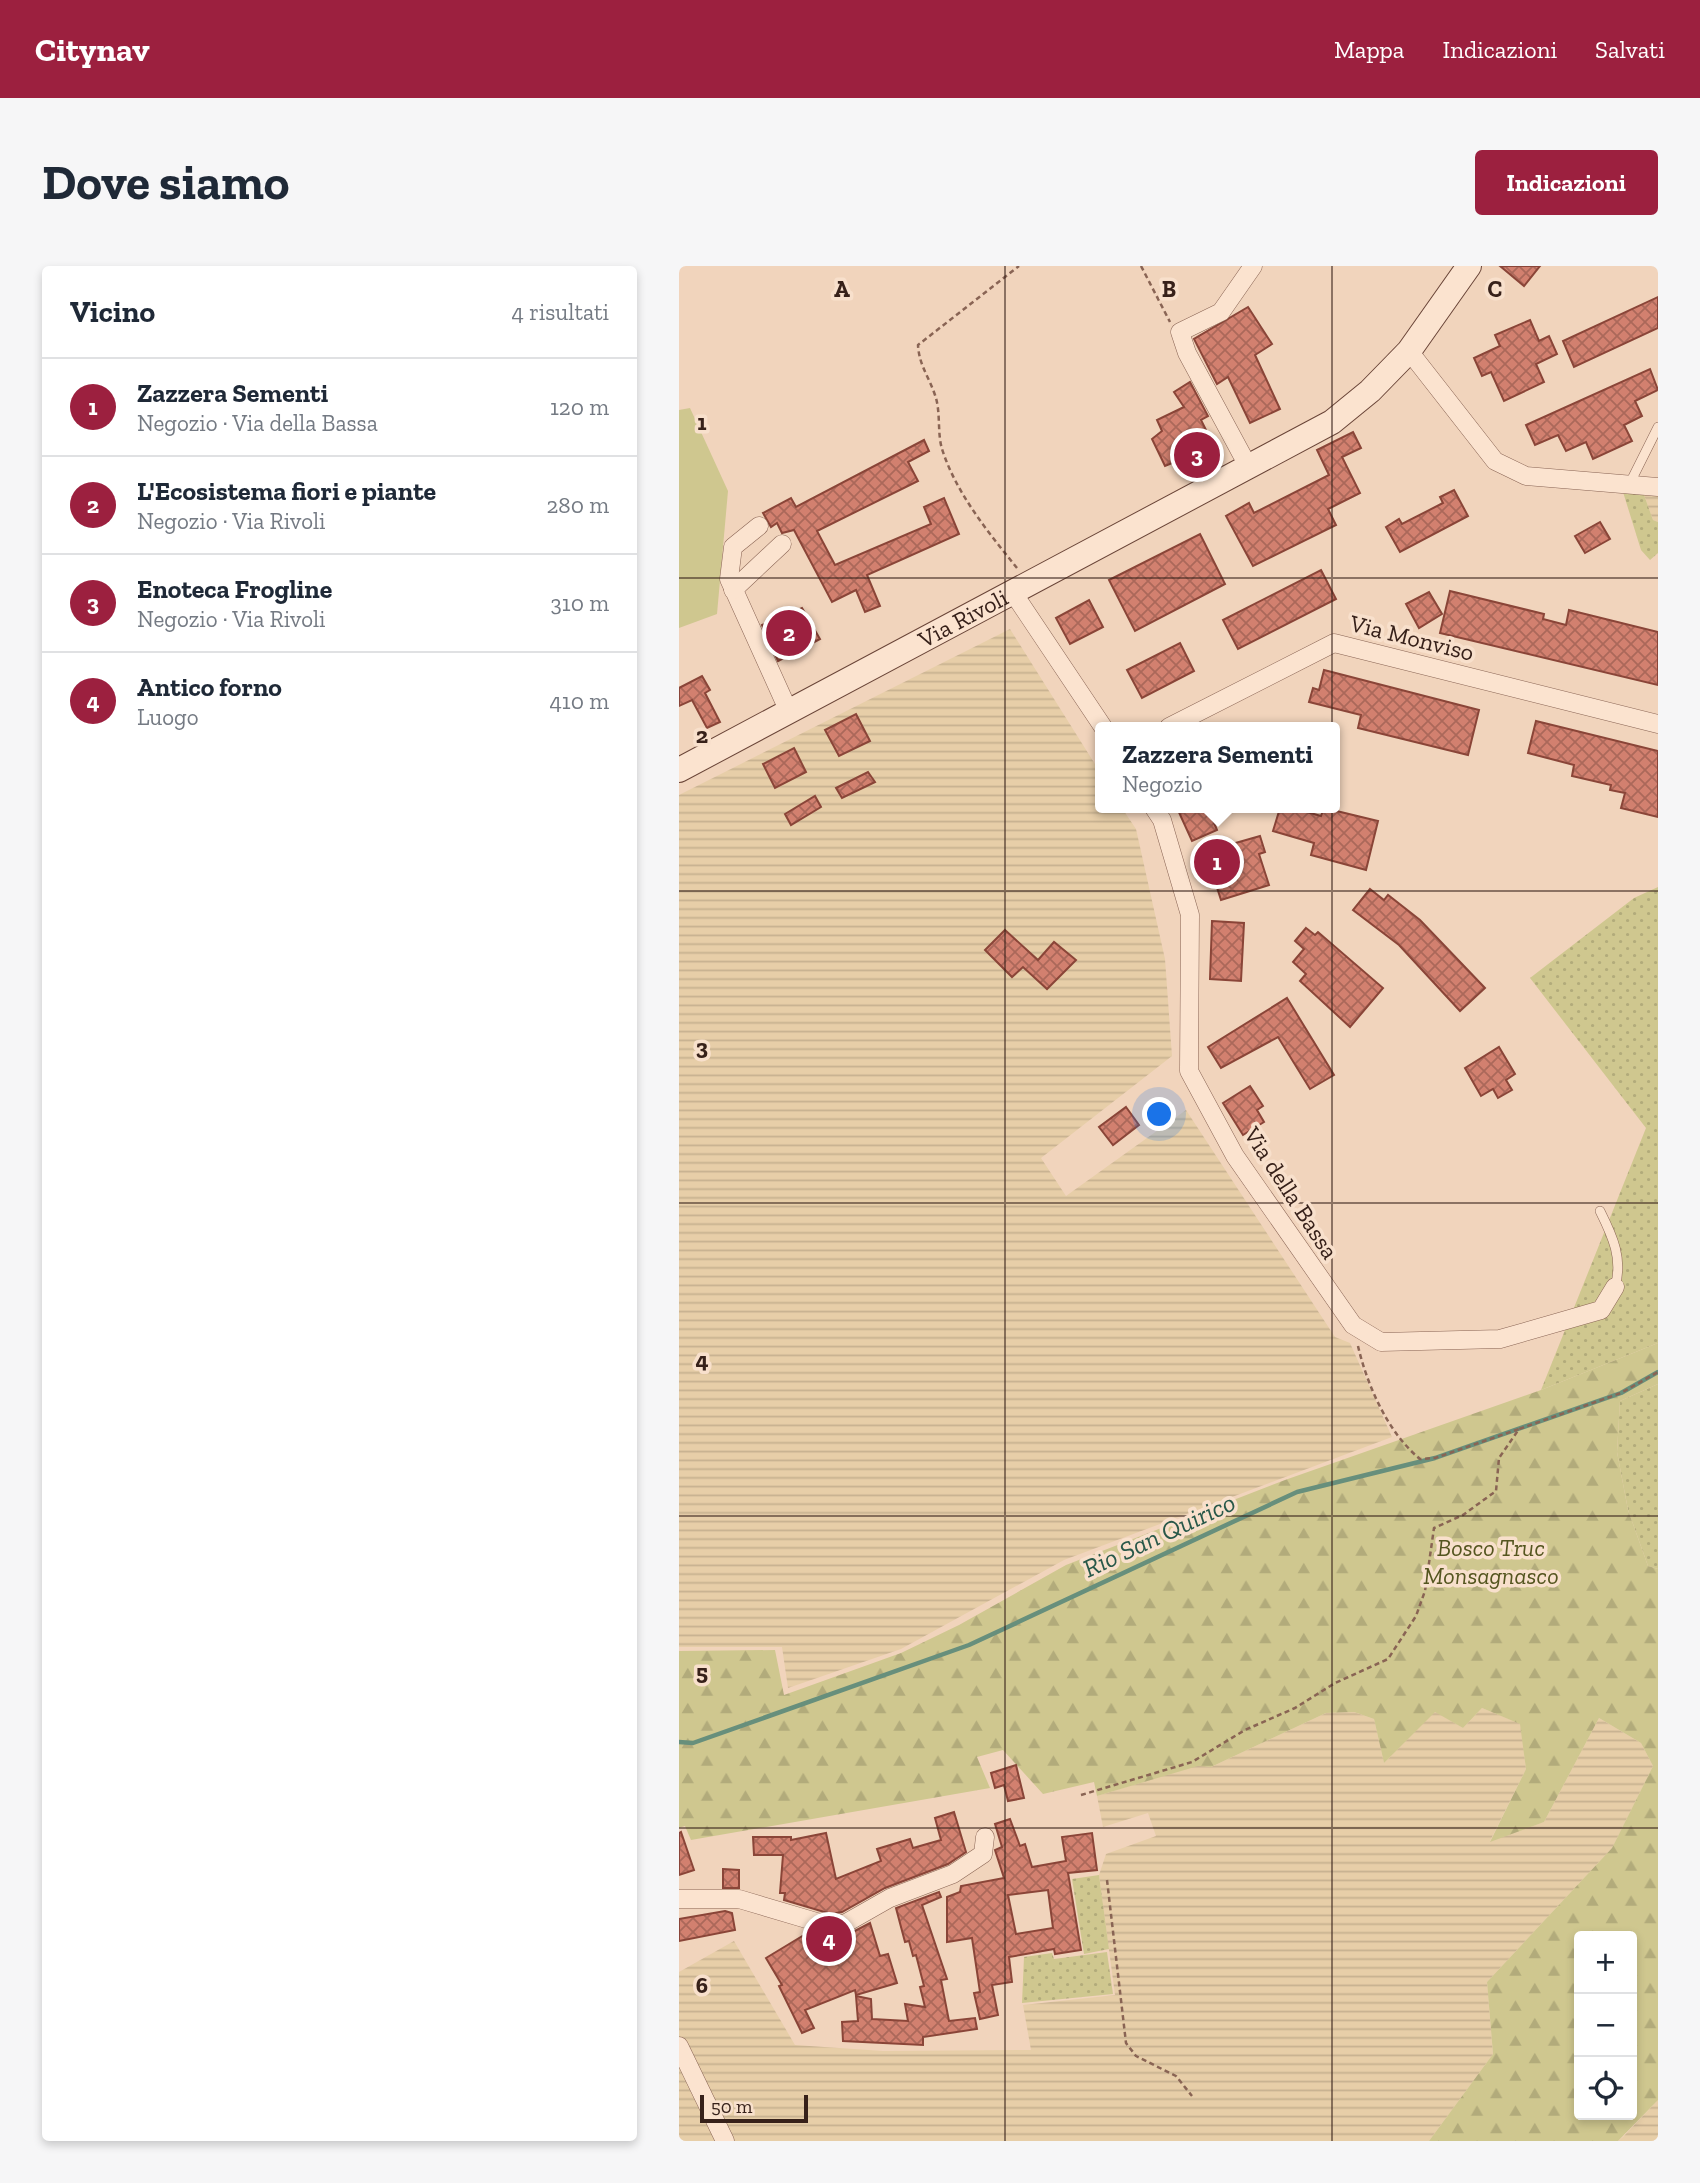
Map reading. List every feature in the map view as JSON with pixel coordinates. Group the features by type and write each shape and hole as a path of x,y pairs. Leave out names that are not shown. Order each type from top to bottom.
{"street":[{"path":"1248,466 1187,353 1180,331 1221,312 1253,266"},
{"name":"Via Rivoli","path":"679,770 1022,590 1332,422 1370,391 1409,351 1469,266"},
{"path":"1409,351 1495,461 1526,476 1658,487"},
{"path":"759,526 733,547 728,569 733,590 789,712"},
{"path":"733,590 782,544"},
{"path":"1022,590 1100,722"},
{"name":"Via Monviso","path":"1179,722 1334,643 1658,724"},
{"name":"Via della Bassa","path":"1157,813 1162,820 1190,915 1189,1071 1235,1156 1353,1325 1381,1342 1500,1339 1601,1311 1615,1287"},
{"path":"679,1899 739,1899 814,1923 838,1925 865,1914 890,1898 970,1864 983,1854 985,1837"},
{"path":"679,2046 725,2141"}],"lane":[{"path":"1629,485 1658,427"},
{"path":"1600,1211 1620,1269 1615,1287"}],"path":[{"path":"1019,266 918,345 919,360 935,394 941,446 949,467 961,492 1022,590"},
{"path":"1141,266 1171,324 1180,331"},
{"path":"1353,1325 1368,1383 1395,1429 1420,1459 1435,1458 1621,1392 1658,1372"},
{"path":"1081,1795 1192,1762 1245,1730 1295,1708 1335,1683 1388,1659 1421,1604 1434,1528 1463,1515 1496,1491 1499,1458 1519,1429"},
{"path":"1107,1880 1126,2043 1136,2056 1176,2077 1192,2096"}],"shaded area":[{"path":"1643,492 1658,494 1658,522 1653,520"},
{"path":"1010,629 1095,764 1095,813 1125,813 1136,829 1165,959 1172,1056 1041,1158 1066,1196 1186,1110 1335,1337 1350,1343 1392,1437 1064,1560 901,1649 788,1688 782,1647 679,1647 679,795"},
{"path":"1482,1708 1521,1724 1526,1769 1490,1841 1544,1822 1599,1718 1641,1743 1653,1766 1612,1848 1487,1982 1493,2054 1429,2141 679,2141 679,1972 734,1941 795,2045 883,2051 1031,2050 1023,2005 1115,1995 1099,1875 1106,1854 1156,1836 1148,1813 1103,1827 1097,1796 1198,1765 1211,1767 1326,1713 1354,1712 1374,1719 1384,1763 1435,1711 1463,1728"},
{"path":"1658,2100 1658,2141 1618,2141 1623,2137"}],"green space":[{"path":"690,408 728,491 717,614 679,628 679,410"},
{"path":"1623,492 1643,492 1653,520 1658,522 1658,553 1650,560 1641,550"},
{"path":"1658,887 1658,1343 1541,1390 1646,1128 1530,978 1634,898"},
{"name":"Bosco Truc Monsagnasco","path":"1658,1343 1658,1384 1620,1401 1617,1452 1628,1510 1648,1566 1658,1569 1658,2100 1618,2141 1429,2141 1493,2054 1487,1982 1612,1848 1653,1766 1641,1743 1599,1718 1544,1822 1490,1842 1526,1769 1520,1724 1482,1708 1463,1728 1435,1712 1384,1763 1374,1719 1354,1712 1326,1713 1211,1767 1198,1766 1097,1796 1094,1782 1043,1794 1003,1750 977,1757 990,1788 691,1840 685,1826 679,1828 679,1651 775,1650 784,1695 901,1653 959,1625 1066,1565 1285,1480 1541,1390"},
{"path":"1658,1384 1658,1569 1648,1566 1628,1510 1617,1452 1620,1401"},
{"path":"1099,1875 1109,1949 1084,1954 1072,1879"},
{"path":"1107,1952 1113,1994 1022,2003 1024,1957 1052,1953 1054,1959"}],"building":[{"path":"1500,266 1540,266 1524,286"},
{"path":"1658,297 1658,328 1574,367 1563,341"},
{"path":"1248,307 1272,344 1255,355 1280,409 1250,423 1228,377 1217,384 1194,339"},
{"path":"1530,320 1539,341 1549,336 1557,354 1536,364 1544,382 1504,401 1491,372 1482,376 1474,358 1500,346 1495,335"},
{"path":"1650,369 1658,390 1635,401 1642,416 1624,425 1632,441 1593,459 1586,442 1566,451 1558,435 1535,445 1526,425"},
{"path":"1190,382 1208,416 1201,420 1214,446 1165,466 1152,439 1162,431 1157,420 1184,407 1174,392"},
{"path":"1353,432 1361,448 1342,457 1360,493 1328,509 1336,525 1253,566 1226,516 1249,503 1254,513 1329,475 1317,450"},
{"path":"924,440 929,451 908,462 918,481 817,531 835,565 931,524 924,507 944,498 959,534 867,575 880,606 865,612 856,590 832,602 794,530 782,533 777,523 771,527 763,513 791,498 796,507"},
{"path":"1454,490 1468,516 1400,552 1386,527 1399,519 1402,524 1443,503 1440,497"},
{"path":"1600,522 1610,539 1585,553 1575,536"},
{"path":"1200,534 1225,584 1135,631 1109,580"},
{"path":"1321,570 1336,599 1238,649 1223,620"},
{"path":"1450,591 1544,614 1543,619 1566,625 1569,610 1658,632 1658,685 1440,633"},
{"path":"1429,592 1442,614 1419,628 1406,604"},
{"path":"1089,600 1103,627 1070,644 1056,618"},
{"path":"802,608 820,639 778,661 762,625"},
{"path":"1180,643 1194,671 1142,698 1127,670"},
{"path":"1324,670 1479,710 1468,755 1358,728 1361,715 1309,702 1313,688 1319,690"},
{"path":"702,676 710,690 705,693 720,722 707,728 692,700 679,706 679,688"},
{"path":"856,714 870,741 839,756 825,730"},
{"path":"1536,721 1658,751 1658,817 1621,808 1625,793 1610,790 1611,785 1572,776 1574,765 1528,753"},
{"path":"794,748 806,772 775,788 763,764"},
{"path":"868,772 875,782 842,798 836,788"},
{"path":"815,796 821,807 791,825 785,814"},
{"path":"1340,812 1378,821 1366,870 1311,855 1314,843 1273,831 1278,813 1310,813 1321,816 1322,813"},
{"path":"1179,813 1210,813 1217,830 1192,841"},
{"path":"1260,836 1265,852 1259,854 1269,885 1221,900 1212,872 1231,866 1225,846"},
{"path":"1370,889 1384,900 1388,895 1420,920 1485,988 1460,1011 1399,945 1353,910"},
{"path":"1212,921 1244,923 1241,981 1210,979"},
{"path":"1306,928 1315,935 1318,932 1383,988 1350,1027 1300,981 1306,974 1293,962 1304,949 1295,941"},
{"path":"1005,930 1038,960 1054,942 1076,960 1047,989 1023,967 1012,977 985,950"},
{"path":"1287,998 1334,1075 1310,1089 1278,1037 1221,1068 1208,1047"},
{"path":"1499,1047 1515,1074 1506,1080 1512,1090 1498,1098 1493,1089 1481,1096 1465,1068"},
{"path":"1250,1086 1263,1106 1257,1110 1264,1122 1243,1135 1223,1103"},
{"path":"1126,1107 1139,1125 1113,1145 1099,1127"},
{"path":"1016,1765 1024,1798 1008,1801 1004,1785 995,1788 991,1773"},
{"path":"954,1812 966,1852 948,1864 885,1888 842,1912 831,1914 784,1900 785,1893 780,1893 783,1855 754,1855 753,1837 791,1837 791,1840 826,1833 836,1879 881,1861 877,1849 910,1839 913,1848 941,1840 935,1818"},
{"path":"1010,1819 1020,1846 1025,1844 1032,1867 1066,1861 1062,1837 1092,1833 1097,1870 1068,1873 1081,1950 1055,1954 1054,1949 1009,1957 1012,1982 992,1985 998,2015 980,2019 974,1993 980,1992 972,1938 947,1942 947,1897 960,1892 961,1886 1004,1878 995,1850 1002,1847 995,1824","holes":["1048,1890 1053,1928 1016,1934 1008,1895"]},
{"path":"681,1832 694,1870 679,1875 679,1833"},
{"path":"723,1869 739,1870 739,1888 723,1888"},
{"path":"939,1892 941,1897 922,1905 947,1979 941,1980 949,2021 975,2018 977,2029 923,2037 923,2045 843,2041 842,2022 858,2021 856,1996 871,1999 872,2019 908,2021 905,2004 925,2007 920,1987 924,1986 916,1955 913,1956 909,1941 905,1942 896,1908"},
{"path":"725,1911 732,1913 735,1930 679,1941 679,1919"},
{"path":"870,1923 880,1956 888,1954 897,1983 856,1995 855,1990 805,2010 814,2028 802,2033 779,1986 782,1985 766,1958 809,1932 832,1937 851,1933"}],"waterway":[{"name":"Rio San Quirico","path":"679,1742 693,1743 969,1645 1297,1492 1435,1458 1621,1393 1658,1372"}],"place":[{"name":"Enoteca Frogline","path":"1197,455"},
{"name":"L'Ecosistema fiori e piante","path":"789,633"},
{"name":"Zazzera Sementi","path":"1217,862"},
{"name":"Antico forno","path":"829,1939"}]}
